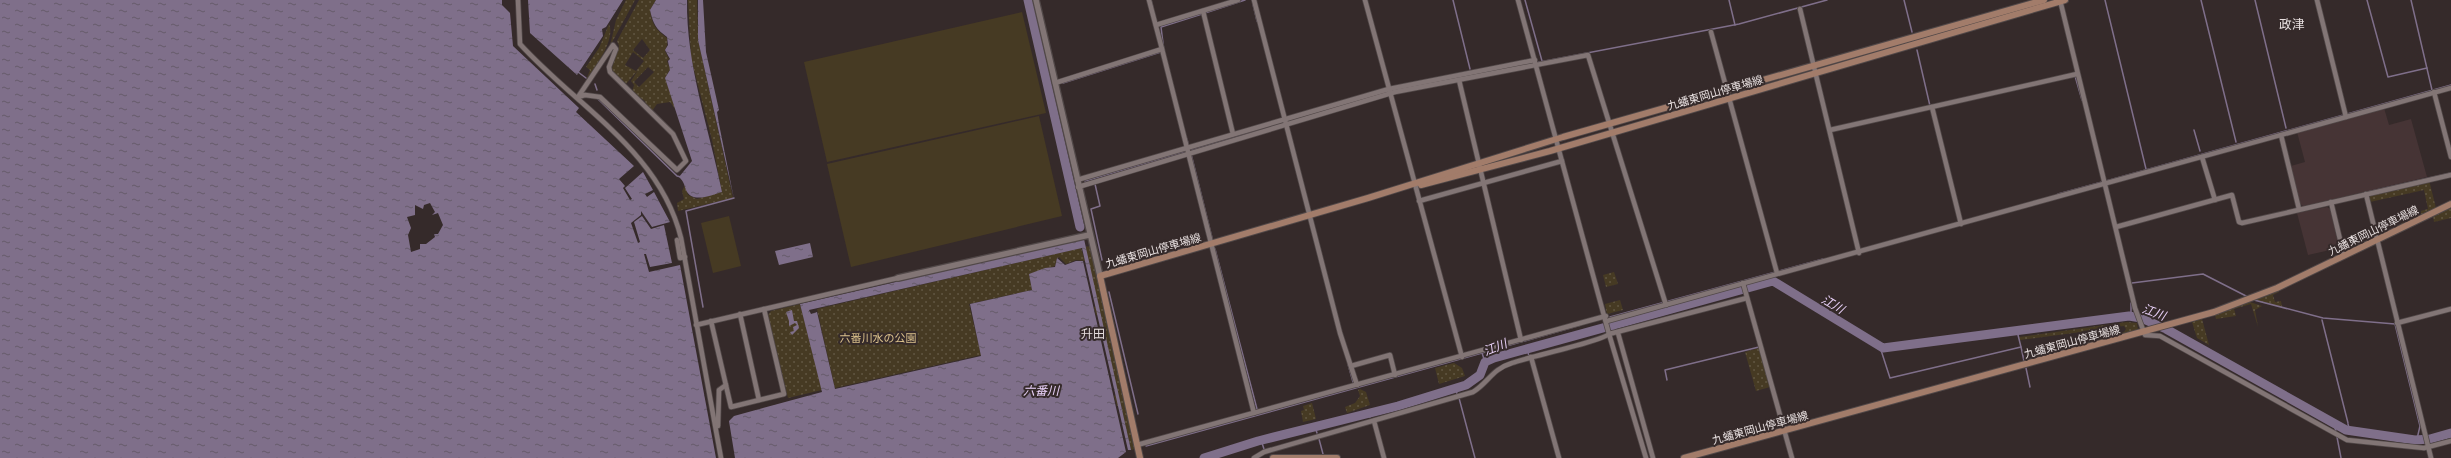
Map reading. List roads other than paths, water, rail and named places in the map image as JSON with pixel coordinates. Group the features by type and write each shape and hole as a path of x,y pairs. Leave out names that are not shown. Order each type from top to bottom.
{"main road":[{"name":"九蟠東岡山停車場線","path":"1415,185 1478,163 1610,124 2044,0"},
{"name":"九蟠東岡山停車場線","path":"1140,458 1100,276 1309,214 1559,148 2061,1"},
{"name":"九蟠東岡山停車場線","path":"1684,458 2171,324 2267,292 2451,204"},
{"path":"1273,458 1337,458"}],"street":[{"path":"518,0 520,44 578,97 628,146 651,172 676,220 685,257 696,325 718,432 721,458"},
{"path":"1036,0 1089,235 1100,276"},
{"path":"1149,0 1254,413"},
{"path":"1156,25 1204,12 1238,0"},
{"path":"1254,0 1309,214 1357,385"},
{"path":"1365,0 1462,356"},
{"path":"1518,0 1607,320 1614,333 1653,458"},
{"path":"2317,0 2346,115"},
{"path":"2061,1 2139,323 2145,332 2145,335 2160,336 2347,440 2427,446 2451,441"},
{"path":"1800,9 1859,251"},
{"path":"1204,12 1233,134"},
{"path":"1711,32 1776,271"},
{"path":"614,45 616,49 609,67 610,72 673,134 686,161 676,170 600,98 585,95 578,97 614,45"},
{"path":"1055,83 1162,51"},
{"path":"1078,187 1188,151 1389,91 1535,62 1588,55 1665,303"},
{"path":"1389,91 1459,80 1535,62"},
{"path":"1830,130 2078,74"},
{"path":"1459,80 1521,340"},
{"path":"1137,445 1521,340 1607,320 1743,283 1776,271 1859,251 2104,182 2281,135 2346,115 2451,88"},
{"path":"2434,92 2451,157"},
{"path":"1932,108 1961,222"},
{"path":"1077,180 1188,151 1233,134 1285,122"},
{"path":"2281,135 2299,209"},
{"path":"2202,157 2215,199"},
{"path":"1420,201 1562,161"},
{"path":"2115,226 2232,195 2239,222 2242,223 2451,174"},
{"path":"2366,194 2430,458"},
{"path":"2331,202 2344,256"},
{"path":"696,325 1089,235"},
{"path":"677,240 680,258 685,257"},
{"path":"1743,283 1792,458"},
{"path":"1254,458 1264,452 1473,392 1497,370 1511,363 1746,297"},
{"path":"711,321 731,406 759,400 784,394 764,309"},
{"path":"2397,323 2451,309"},
{"path":"740,314 759,400"},
{"path":"1614,333 1646,458"},
{"path":"1351,366 1390,355 1395,375"},
{"path":"1531,357 1559,458"},
{"path":"718,432 719,390 726,385"},
{"path":"1374,421 1384,458"}],"water":[{"path":"0,0 502,0 502,5 510,13 513,46 579,108 576,112 634,166 619,179 625,186 623,188 630,200 632,199 625,188 643,172 653,190 645,194 647,197 654,192 670,222 652,227 641,211 641,215 631,223 638,243 640,242 634,222 642,216 651,229 664,225 672,263 650,267 646,254 644,254 649,272 680,265 716,458 0,458","holes":["430,203 435,212 432,215 438,213 443,225 438,234 434,234 435,237 426,244 420,244 420,249 411,252 408,235 411,228 407,217 415,215 415,205 423,209 424,205"]},
{"path":"528,0 623,0 606,27 602,29 603,36 577,75 530,33"},
{"path":"656,0 687,0 690,48 694,72 722,192 697,198 693,197 686,190 679,177 692,161 665,78 670,70 668,61 670,59 665,50 668,45 667,37 656,26 651,15 650,10"},
{"path":"698,0 703,0 706,52 719,110 717,112 719,124 734,199 698,40"},
{"name":"六番川","path":"1084,239 1131,450 1128,450 1082,248 809,310 811,314 817,312 835,389 981,356 970,304 1032,290 1029,274 1045,268 1055,267 1057,258 1065,265 1076,261 1083,261 1126,452 1118,458 735,458 729,421 734,416 822,392 800,304"},
{"path":"810,243 813,257 779,265 775,251"},
{"path":"792,310 794,321 797,321 799,328 792,335 790,332 794,331 793,327 797,325 795,323 789,326 786,312"}],"waterway":[{"path":"1028,0 1080,227"},
{"path":"1151,0 1153,8"},
{"path":"1205,13 1245,0"},
{"path":"1453,0 1470,69"},
{"path":"1525,0 1542,61"},
{"path":"1729,0 1735,25"},
{"path":"1461,77 1739,24 1827,0"},
{"path":"1904,0 1912,32"},
{"path":"2105,0 2146,169"},
{"path":"2201,0 2236,142"},
{"path":"2255,0 2286,128"},
{"path":"2367,0 2388,77 2427,68"},
{"path":"2411,0 2432,90"},
{"path":"1253,4 1257,21"},
{"path":"1063,83 1164,51 1161,27 1202,14"},
{"path":"1917,50 1930,106"},
{"path":"578,72 586,78"},
{"path":"2075,76 2082,100"},
{"path":"595,84 597,90"},
{"path":"2106,181 2451,85"},
{"path":"598,99 677,176 681,177"},
{"path":"1085,181 1360,100"},
{"path":"2194,130 2200,151"},
{"path":"1187,139 1188,144"},
{"path":"1191,154 1212,238"},
{"path":"2363,193 2451,173"},
{"path":"2058,194 2102,182"},
{"path":"1095,184 1100,206 1091,209 1102,260"},
{"path":"703,307 686,211 734,198"},
{"path":"1215,249 1257,409"},
{"path":"1610,317 1823,259"},
{"path":"2132,283 2203,274 2248,297"},
{"name":"江川","path":"1204,458 1258,441 1398,406 1466,385 1480,375 1485,362 1494,358 1773,281 1883,348 2129,316 2141,318 2166,329 2346,430 2415,440 2430,439 2451,433"},
{"path":"1109,292 1138,414"},
{"path":"2254,300 2323,318 2395,324 2420,426 2417,439"},
{"path":"2131,303 2131,317"},
{"path":"2322,320 2348,423"},
{"path":"1482,353 1581,325"},
{"name":"江川","path":"1611,326 1615,331"},
{"path":"1880,347 1890,378 2021,347 2017,331"},
{"path":"1667,380 1665,370 1759,347"},
{"path":"2021,347 2024,361"},
{"name":"江川","path":"1527,349 1529,356"},
{"path":"1145,444 1146,446 1482,353 1485,362"},
{"path":"1348,364 1353,382"},
{"path":"2026,368 2030,387"},
{"name":"江川","path":"1456,389 1457,394"},
{"path":"1459,398 1475,458"},
{"name":"江川","path":"1369,413 1370,417"},
{"name":"江川","path":"2334,424 2336,432"},
{"name":"江川","path":"2348,424 2350,432"},
{"name":"江川","path":"1315,427 1317,433"},
{"path":"2337,437 2341,458"},
{"path":"1319,439 1323,454"},
{"path":"1261,440 1264,449"}],"district":[{"name":"政津","path":"2292,24"},
{"name":"升田","path":"1093,333"}],"park label":[{"name":"六番川水の公園","path":"878,337"}]}
